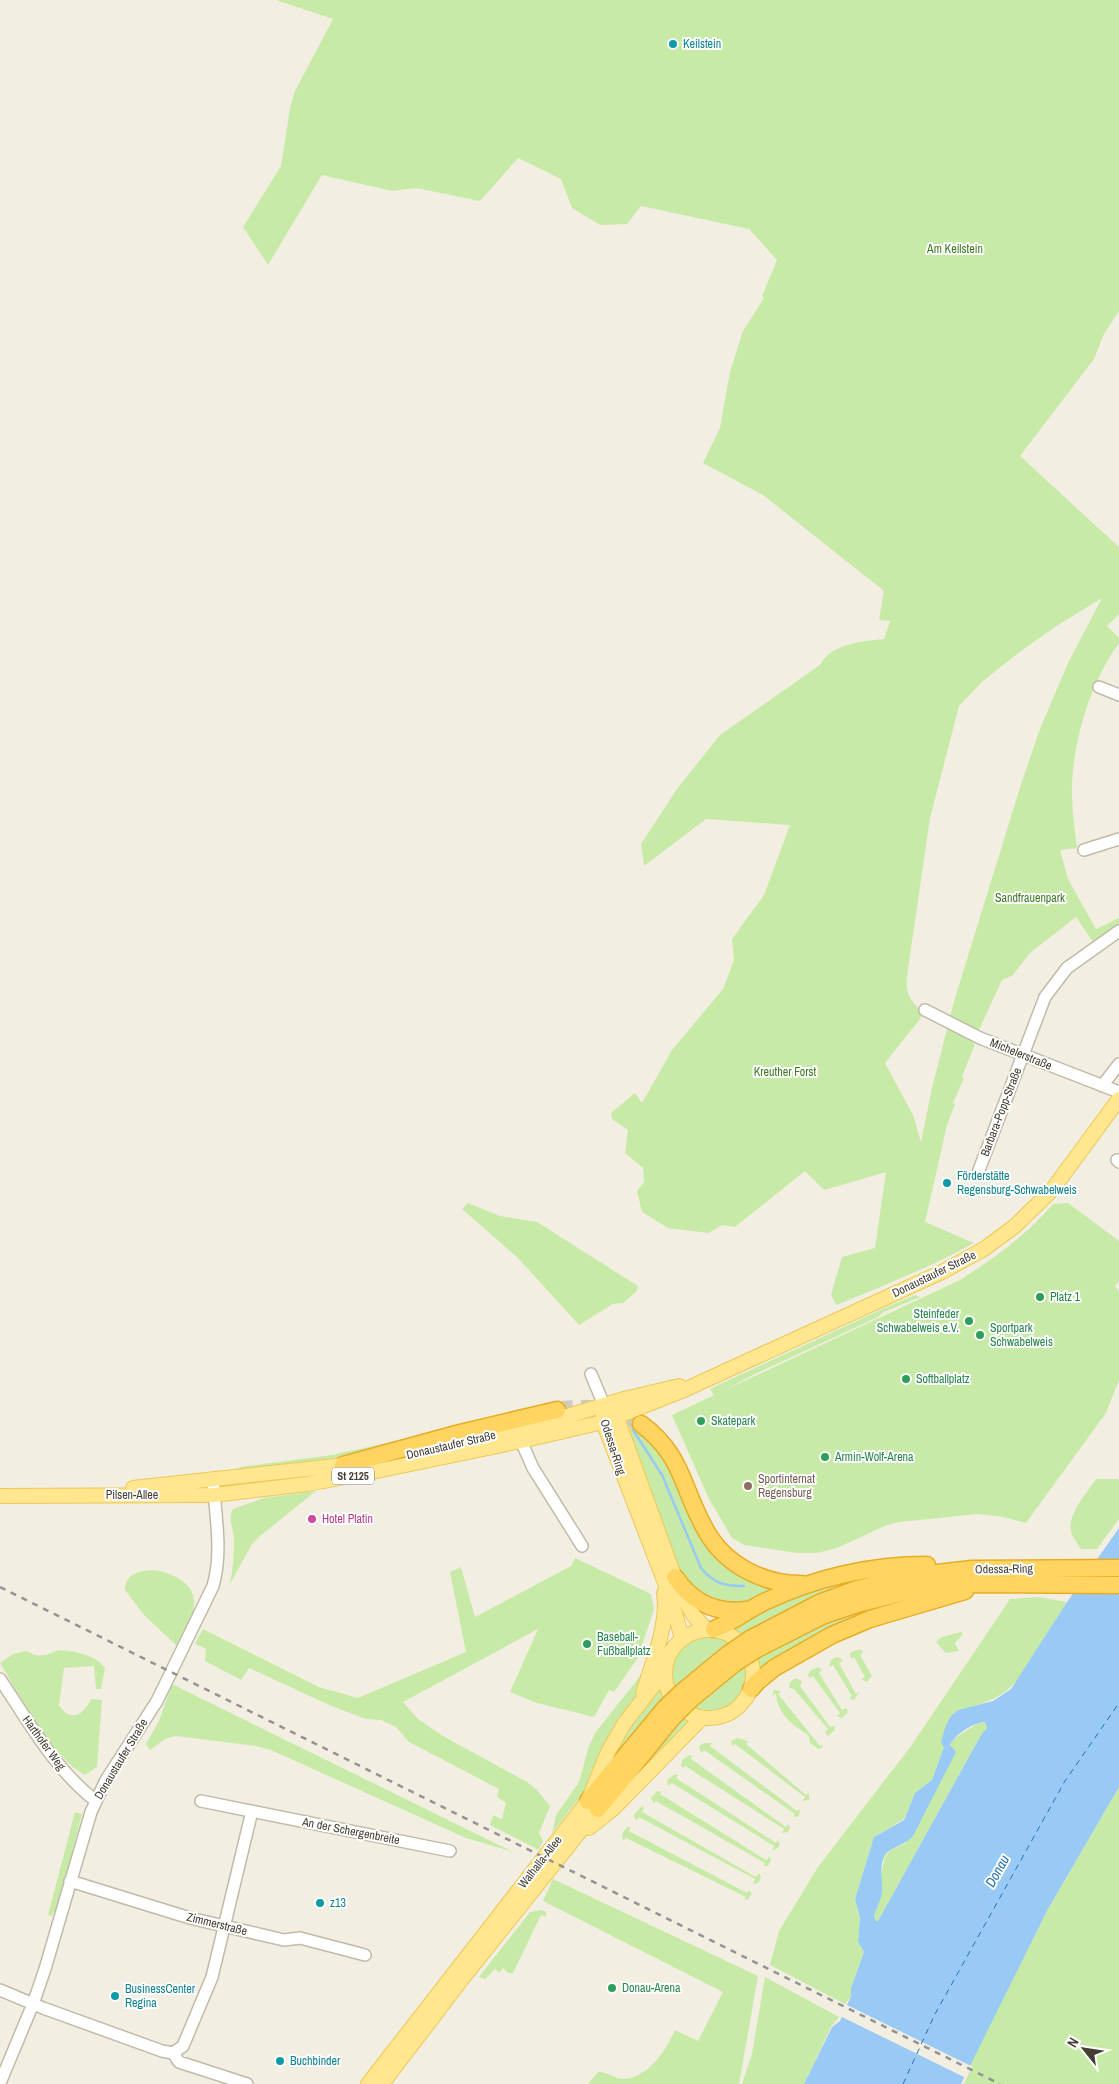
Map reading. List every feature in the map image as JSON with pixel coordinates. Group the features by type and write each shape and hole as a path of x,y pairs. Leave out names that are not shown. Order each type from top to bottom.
{"highway":[{"path":"343,1464 557,1410"},
{"path":"641,1424 662,1443 674,1458 708,1534 727,1557 744,1569 762,1577 781,1582 810,1584"},
{"path":"710,1629 723,1626 748,1610 810,1584 856,1572 897,1566 935,1565 981,1575"},
{"name":"Odessa-Ring","path":"731,1658 753,1644 803,1624 857,1604 917,1589 981,1575 1119,1568"},
{"path":"751,1690 757,1682 774,1668 832,1635 981,1575"},
{"name":"Odessa-Ring","path":"981,1575 1119,1585"},
{"path":"668,1577 703,1604 724,1611 748,1610"},
{"name":"Walhalla-Allee","path":"593,1805 669,1713 731,1658"}],"main road":[{"name":"Donaustaufer Straße","path":"214,1479 293,1479 362,1474 521,1442 603,1422 684,1390 699,1381 942,1272 984,1249 1015,1226 1052,1190 1119,1099"},
{"name":"Donaustaufer Straße","path":"214,1495 293,1479 343,1464 418,1453 561,1418 658,1390 699,1381"},
{"name":"Odessa-Ring","path":"604,1405 617,1418 668,1577 670,1596 682,1638"},
{"name":"Odessa-Ring","path":"604,1405 603,1422 668,1577 688,1608 710,1629"},
{"name":"Pilsen-Allee","path":"50,1496 214,1479"},
{"name":"Pilsen-Allee","path":"0,1496 214,1495"},
{"path":"641,1701 663,1620 668,1577"},
{"path":"593,1805 608,1752 624,1724 664,1672 670,1654 682,1638 697,1631 710,1629 725,1632 736,1638 747,1650 753,1667 751,1690 738,1708 715,1718 702,1718 690,1714 679,1707 671,1697 666,1685 664,1672"},
{"path":"572,1840 613,1809 702,1718"},
{"name":"Walhalla-Allee","path":"382,2084 572,1840 593,1805"},
{"name":"Walhalla-Allee","path":"368,2084 593,1805"}],"street":[{"path":"1099,687 1119,695"},
{"path":"1084,850 1119,839"},
{"name":"Barbara-Popp-Straße","path":"979,1170 1045,997 1058,977 1076,961 1119,931"},
{"name":"Michelerstraße","path":"925,1010 980,1038 1119,1092"},
{"path":"1102,1086 1119,1064"},
{"path":"591,1374 604,1405"},
{"path":"521,1442 533,1468 582,1546"},
{"name":"Donaustaufer Straße","path":"0,2083 33,2004 62,1915 89,1818 96,1801 126,1748 157,1701 213,1586 217,1562 214,1479"},
{"name":"Harthofer Weg","path":"0,1678 46,1746 82,1790 96,1801"},
{"name":"An der Schergenbreite","path":"201,1801 450,1851"},
{"path":"0,1990 162,2052 173,2053 183,2046 212,1977 252,1811"},
{"name":"Zimmerstraße","path":"70,1881 190,1918 284,1940 300,1938 365,1955"},
{"path":"173,2053 179,2062 247,2084"}],"green space":[{"name":"Kreuther Forst","path":"276,0 1119,0 1119,311 1104,334 1094,359 1020,456 1119,547 1119,614 1107,626 1119,638 1119,643 1101,672 1094,688 1078,738 1072,791 1077,848 1060,850 1068,879 1096,929 1119,918 1119,924 1093,942 1076,917 1030,953 1012,976 1002,980 973,1043 975,1044 962,1077 964,1078 953,1103 955,1104 947,1125 925,1222 974,1243 940,1261 836,1305 831,1295 842,1257 875,1248 886,1172 824,1190 805,1171 735,1227 723,1225 708,1233 668,1228 642,1212 637,1191 644,1182 643,1168 625,1153 628,1130 612,1119 611,1113 635,1093 642,1103 672,1050 723,989 734,960 732,939 764,895 790,825 706,819 644,866 641,844 677,789 720,735 820,665 832,652 848,645 884,639 890,621 879,620 884,591 763,495 703,463 720,428 730,372 743,331 764,298 762,296 777,260 749,229 641,206 627,224 600,225 572,208 561,179 518,158 480,201 416,188 392,191 322,175 268,265 243,227 281,166 290,108 295,91 333,19","holes":["1102,598 1068,663 1040,729 1022,781 955,998 932,1088 921,1142 913,1115 885,1063 924,1014 908,993 907,976 930,818 959,706 983,681 1021,651"]},
{"path":"468,1203 500,1216 537,1222 638,1286 636,1292 623,1303 613,1304 579,1325 518,1258 462,1209"},
{"name":"Sportpark Schwabelweis","path":"1068,1203 1119,1241 1119,1281 1115,1286 1119,1291 1119,1380 1106,1413 1026,1523 1003,1517 978,1514 900,1522 887,1525 837,1548 817,1553 798,1553 744,1545 732,1538 709,1499 672,1415 714,1395 710,1389 718,1385 889,1306 915,1295 920,1297 884,1312 876,1318 753,1375 723,1391 960,1280 1010,1245 1053,1204"},
{"path":"635,1426 655,1442 717,1552 794,1586 744,1605 708,1603 680,1573 627,1429"},
{"path":"409,1438 369,1451 333,1458 238,1470 240,1467 332,1455"},
{"path":"1096,1479 1119,1479 1119,1519 1097,1549 1081,1549 1071,1532 1072,1518"},
{"path":"316,1491 252,1544 230,1584 234,1551 231,1520 233,1509 264,1498"},
{"path":"575,1558 651,1594 654,1610 637,1659 614,1692 609,1690 594,1717 537,1703 510,1692 538,1629 403,1702 418,1719 443,1736 527,1782 537,1790 550,1806 539,1833 543,1841 539,1850 490,1825 493,1815 502,1819 506,1803 497,1797 499,1789 409,1742 396,1727 381,1720 366,1719 329,1705 249,1668 241,1680 205,1661 206,1649 195,1644 203,1629 319,1687 358,1698 466,1652 450,1572 461,1567 475,1617 571,1566"},
{"path":"907,1569 843,1589 801,1605 741,1635 726,1627 791,1594"},
{"path":"152,1570 167,1573 181,1580 187,1585 194,1598 192,1616 177,1646 144,1615 125,1590 127,1580 133,1574"},
{"path":"921,1593 795,1649 755,1673 754,1660 803,1629"},
{"path":"1039,1597 1067,1602 1018,1679 1012,1686 991,1700 958,1710 932,1780 915,1793 904,1819 874,1837 855,1899 860,1918 858,1942 864,1952 851,1988 851,1996 845,2004 770,1965 779,1931 818,1867 911,1746 1010,1599"},
{"path":"701,1632 720,1633 734,1640 717,1651 675,1688 673,1671 677,1654 686,1640"},
{"path":"961,1632 963,1634 955,1643 959,1651 946,1653 936,1642 942,1637"},
{"path":"59,1650 90,1657 105,1668 101,1689 96,1689 94,1666 64,1668 59,1705 63,1711 76,1715 85,1709 91,1699 102,1700 97,1767 85,1775 73,1767 49,1741 0,1663 13,1654 27,1651 35,1655 43,1655"},
{"path":"862,1650 863,1653 860,1655 872,1676 867,1682 861,1679 865,1677 854,1657 851,1659 850,1653"},
{"path":"836,1657 843,1661 839,1663 856,1694 860,1691 854,1700 849,1698 852,1696 833,1665 829,1667 831,1660"},
{"path":"746,1665 744,1688 740,1697 733,1704 715,1711 692,1709 705,1694"},
{"path":"648,1666 644,1684 587,1788 552,1833 556,1815 579,1782 589,1746 595,1733"},
{"path":"819,1667 822,1670 819,1673 842,1710 846,1708 848,1712 842,1718 837,1716 840,1713 813,1676 809,1678 808,1674 811,1670"},
{"path":"796,1678 802,1681 800,1686 830,1727 834,1726 835,1730 828,1736 825,1733 828,1729 794,1689 789,1688 790,1682"},
{"path":"660,1683 666,1698 604,1772 627,1728"},
{"path":"172,1684 513,1852 466,1838 271,1750 256,1746 176,1736 165,1739 150,1750 146,1744 159,1721"},
{"path":"774,1690 781,1691 778,1694 820,1746 823,1744 822,1748 818,1749 810,1743 807,1734 786,1717 779,1706 776,1693 772,1697"},
{"path":"683,1717 694,1722 604,1812"},
{"path":"985,1722 987,1728 981,1735 878,1921 876,1921 874,1916 882,1893 880,1880 885,1856 891,1850 906,1843 953,1739 977,1724"},
{"path":"737,1738 748,1741 746,1744 806,1795 809,1793 809,1800 802,1801 805,1797 735,1744 732,1746 731,1741"},
{"path":"704,1743 712,1743 710,1746 797,1811 800,1809 799,1816 793,1817 795,1814 704,1750 701,1753 699,1746"},
{"path":"690,1755 692,1756 691,1759 786,1827 788,1824 790,1827 788,1832 782,1833 784,1829 685,1766 683,1768 681,1766 682,1760"},
{"path":"675,1774 678,1775 676,1778 776,1843 778,1840 780,1844 778,1848 772,1850 774,1846 672,1783 668,1786 667,1780"},
{"path":"1119,1787 1119,2084 964,2084 972,2066 969,2065 1048,1909"},
{"path":"657,1791 766,1860 769,1857 771,1860 768,1866 763,1866 765,1863 656,1801 654,1804 651,1798"},
{"path":"642,1806 644,1808 642,1812 756,1877 759,1873 761,1877 759,1882 753,1883 755,1879 639,1817 636,1821 634,1815"},
{"path":"75,1812 82,1814 56,1912 53,1912 52,1916 48,1915"},
{"path":"627,1827 631,1827 629,1831 747,1893 749,1890 752,1894 747,1900 744,1899 746,1897 626,1838 623,1841 622,1834"},
{"path":"553,1879 758,1976 739,2084 588,2084 598,2072 624,2079 641,2073 656,2061 667,2046 675,2030 698,2041 723,1992 543,1901"},
{"path":"542,1910 546,1912 546,1917 541,1915 513,1973 508,1973 503,1968 499,1973 495,1969 485,1979 479,1977 530,1912"},
{"path":"765,1977 839,2017 831,2027 804,2084 742,2084 752,2054"}],"water":[{"name":"Donau","path":"1119,1528 1119,1787 1048,1909 961,2084 804,2084 832,2027 840,2021 851,1996 851,1988 864,1952 858,1942 860,1918 855,1899 874,1837 904,1820 915,1793 932,1780 944,1747 941,1742 946,1725 951,1716 958,1710 993,1701 1011,1689 1067,1602","holes":["985,1722 987,1728 981,1735 878,1921 876,1921 874,1916 881,1899 881,1870 884,1857 913,1836 956,1752 950,1745 952,1741 960,1733 975,1724"]}],"pier":[{"path":"845,2004 971,2066 966,2078 840,2016"}],"waterway":[{"path":"633,1430 662,1475 701,1568 715,1581 744,1586"}],"ferry route":[{"path":"903,2084 935,2014 1065,1781 1119,1703"}],"tunnel":[{"path":"557,1410 590,1408 620,1415 641,1424"}],"railway":[{"path":"0,1587 1000,2084"}],"place":[{"name":"Keilstein","path":"673,44"},
{"name":"Förderstätte Regensburg-Schwabelweis","path":"947,1183"},
{"name":"Platz 1","path":"1040,1297"},
{"name":"Steinfeder Schwabelweis e.V.","path":"969,1321"},
{"name":"Sportpark Schwabelweis","path":"980,1335"},
{"name":"Softballplatz","path":"906,1379"},
{"name":"Skatepark","path":"701,1421"},
{"name":"Armin-Wolf-Arena","path":"825,1457"},
{"name":"Sportinternat Regensburg","path":"748,1486"},
{"name":"Hotel Platin","path":"312,1519"},
{"name":"Baseball- Fußballplatz","path":"587,1644"},
{"name":"z13","path":"320,1903"},
{"name":"Donau-Arena","path":"612,1988"},
{"name":"BusinessCenter Regina","path":"115,1996"},
{"name":"Buchbinder","path":"280,2061"}],"park label":[{"name":"Am Keilstein","path":"955,249"},
{"name":"Sandfrauenpark","path":"1030,898"}]}
